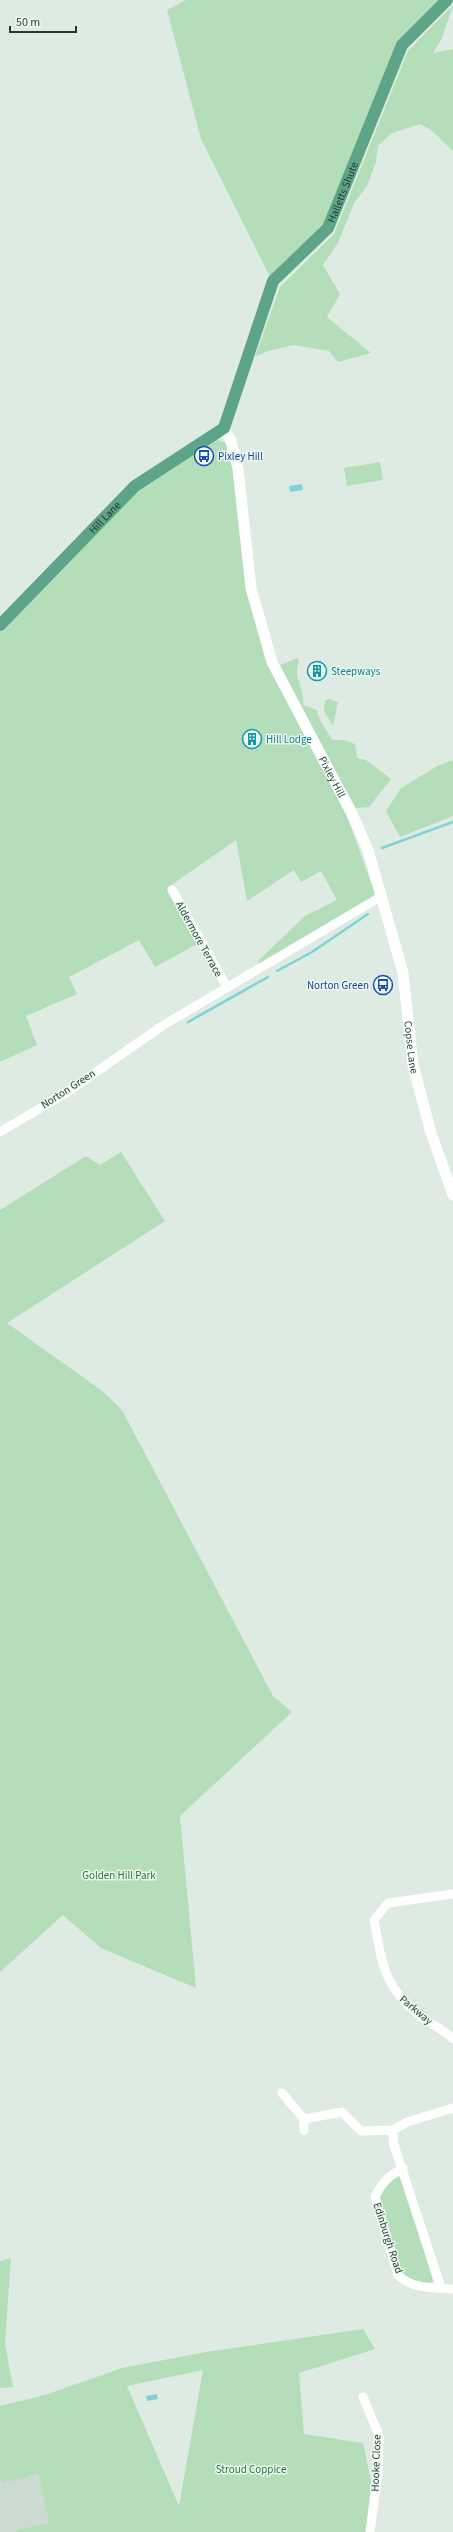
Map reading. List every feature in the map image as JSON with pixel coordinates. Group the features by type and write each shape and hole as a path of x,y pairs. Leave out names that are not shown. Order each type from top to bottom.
{"main road":[{"name":"Halletts Shute","path":"224,428 273,281 328,228 402,45 447,0"},
{"name":"Hill Lane","path":"0,626 134,486 224,428"}],"street":[{"name":"Pixley Hill","path":"224,428 231,441 238,469 251,588 272,662 352,814 368,850 382,896"},
{"name":"Aldermore Terrace","path":"172,890 227,987"},
{"name":"Norton Green","path":"0,1132 66,1093 162,1026 382,896"},
{"name":"Copse Lane","path":"382,896 403,973 413,1065 431,1133 453,1195"},
{"name":"Parkway","path":"453,1894 388,1903 374,1920 382,1963 395,1992 421,2017 453,2039"},
{"path":"282,2093 304,2119 304,2130"},
{"path":"304,2119 342,2112 362,2131 393,2130 407,2122 453,2108"},
{"path":"393,2130 393,2142 403,2168 441,2288"},
{"name":"Edinburgh Road","path":"403,2168 388,2176 380,2185 375,2197 398,2275 404,2281 432,2288 453,2289"},
{"name":"Hooke Close","path":"363,2397 379,2435 378,2473 370,2532"}],"shaded area":[{"path":"0,2437 26,2477 38,2474 49,2523 17,2530 17,2532 0,2532"}],"green space":[{"path":"186,0 441,0 398,44 326,223 270,277 201,139 167,10"},
{"path":"453,5 442,38 433,53 453,49 453,151 431,130 420,124 392,133 378,146 376,162 367,186 354,203 338,243 323,265 340,294 327,317 371,353 338,362 329,351 294,345 268,351 255,357 280,287 334,234 408,51"},
{"path":"216,439 227,444 230,454 270,669 298,658 299,662 297,674 302,693 303,705 317,710 321,722 332,740 344,740 355,744 357,758 366,760 391,779 369,807 356,808 345,788 334,791 347,816 377,899 261,967 258,961 305,916 337,900 321,871 301,882 294,870 247,901 236,840 167,888 201,942 155,967 139,940 69,977 77,994 26,1016 37,1045 0,1062 0,630 139,488"},
{"path":"380,462 383,480 347,486 344,468"},
{"path":"329,699 338,702 333,726 324,711 325,701"},
{"path":"453,760 453,816 400,837 386,811 401,788 439,765"},
{"name":"Golden Hill Park","path":"121,1152 165,1221 7,1323 101,1390 122,1410 273,1696 292,1712 180,1816 196,1988 101,1948 63,1915 0,1972 0,1210 86,1156 100,1165"},
{"path":"398,2176 402,2177 433,2281 428,2284 406,2279 403,2276 378,2196 379,2191"},
{"path":"11,2258 5,2344 13,2387 0,2388 0,2261"},
{"name":"Stroud Coppice","path":"363,2329 375,2349 299,2373 304,2434 363,2443 371,2481 366,2532 17,2532 17,2530 49,2523 38,2474 2,2483 0,2475 0,2406 45,2395 122,2368 206,2352","holes":["203,2370 179,2506 127,2386"]}],"water":[{"path":"302,484 303,490 290,492 289,486"},
{"path":"157,2394 158,2399 147,2401 146,2396"}],"waterway":[{"path":"382,848 453,822"},
{"path":"277,971 312,952 368,914"},
{"path":"188,1022 268,977"}],"place":[{"name":"Pixley Hill","path":"204,456"},
{"name":"Steepways","path":"317,671"},
{"name":"Hill Lodge","path":"252,739"},
{"name":"Norton Green","path":"383,985"}]}
